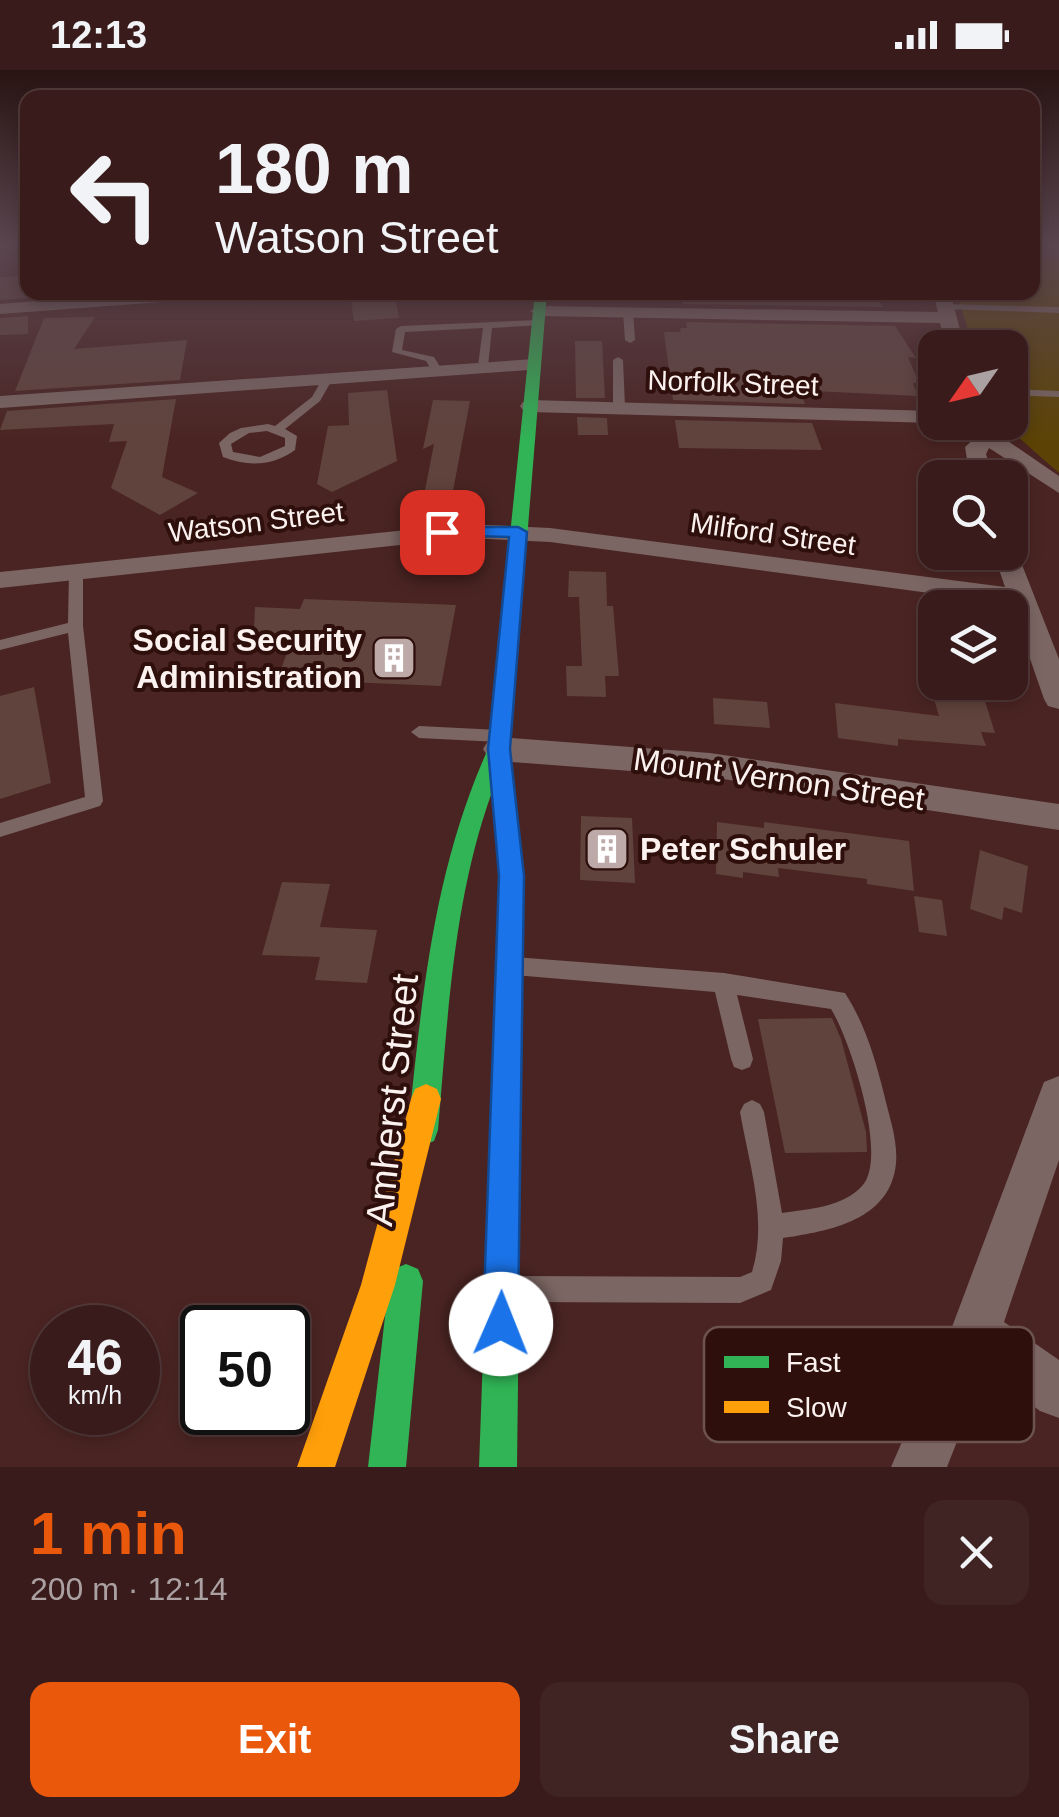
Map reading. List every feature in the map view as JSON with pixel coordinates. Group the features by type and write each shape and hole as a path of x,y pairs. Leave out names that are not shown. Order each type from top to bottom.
{"main road":[{"name":"Amherst Street","path":"498,1467 510,966 510,843 499,742 539,311"},
{"name":"Amherst Street","path":"387,1467 426,1099 456,868 476,791 499,742"},
{"path":"316,1467 361,1344 426,1099"}],"street":[{"path":"604,311 670,311"},
{"path":"0,402 534,365"},
{"name":"Norfolk Street","path":"530,406 918,416"},
{"path":"997,440 1059,486"},
{"name":"Watson Street","path":"0,580 409,534 518,532"},
{"name":"Milford Street","path":"518,532 966,590"},
{"path":"1028,618 1059,699"},
{"name":"Mount Vernon Street","path":"499,742 1059,818"},
{"path":"977,1327 1059,1097"},
{"path":"1034,1374 1059,1392"},
{"path":"920,1467 930,1442"}],"lane":[{"path":"437,370 430,359 397,352 401,329 488,324 532,311"},
{"path":"628,312 630,340"},
{"path":"482,366 488,324"},
{"path":"618,360 619,408"},
{"path":"278,428 293,441 276,456 243,460 224,449 229,438 246,430 278,428 316,399 328,378"},
{"path":"1028,393 1059,394"},
{"path":"0,830 94,801 75,626 76,573"},
{"path":"0,646 75,626"},
{"path":"420,732 499,742"},
{"path":"510,966 724,983 836,1000 862,1046 884,1166 873,1190 856,1207 830,1218 771,1227"},
{"path":"724,983 742,1059"},
{"path":"502,1289 740,1290 762,1281 772,1256 771,1227 752,1112"}],"shaded area":[{"path":"962,311 1059,311 1059,473 1021,440 1028,440 1028,330 968,330"}],"building":[{"path":"353,311 398,311 399,318 354,321"},
{"path":"28,316 28,334 0,335 0,318"},
{"path":"95,317 74,349 187,340 180,380 15,391 44,318"},
{"path":"686,322 895,326 916,358 908,357 918,381 913,383 918,396 792,390 802,395 805,404 673,400 664,332 687,328"},
{"path":"575,341 602,341 605,398 576,398"},
{"path":"387,390 397,461 332,492 317,484 328,426 349,425 348,393"},
{"path":"176,399 162,477 198,493 160,515 111,488 127,441 109,442 114,424 0,430 7,411"},
{"path":"433,400 470,401 452,496 424,495 434,444 423,449"},
{"path":"577,417 607,418 608,435 578,435"},
{"path":"675,420 812,423 822,450 679,448"},
{"path":"569,571 606,572 607,606 613,606 619,676 605,676 606,697 567,696 566,666 582,666 579,597 568,597"},
{"path":"304,599 456,605 441,686 277,679 287,653 253,651 255,607 300,609"},
{"path":"34,687 51,783 0,799 0,696"},
{"path":"713,698 767,702 770,728 714,724"},
{"path":"934,700 985,700 995,733 981,732 986,746 898,739 898,746 838,738 835,703 939,716"},
{"name":"Peter Schuler","path":"581,816 632,818 635,883 580,880"},
{"path":"717,822 764,828 764,822 909,841 914,891 867,884 867,879 778,868 779,877 743,872 743,878 716,874"},
{"path":"980,850 1028,866 1022,913 1004,907 1002,920 970,909"},
{"path":"282,882 330,884 320,927 377,930 367,983 315,980 320,957 262,955"},
{"path":"914,896 942,900 947,936 919,932"},
{"path":"832,1018 866,1132 867,1152 785,1153 758,1019"}],"traffic: fast":[{"path":"498,1467 512,875 499,749 539,311"},
{"path":"423,1130 437,984 452,887 479,794 499,749"},
{"path":"387,1467 406,1281"}],"traffic: slow":[{"path":"316,1467 378,1285 426,1099"}],"place":[{"name":"Social Security Administration","path":"394,658"},
{"name":"Peter Schuler","path":"607,849"}],"route":[{"path":"442,532 518,532 499,749 512,876 501,1324"}]}
